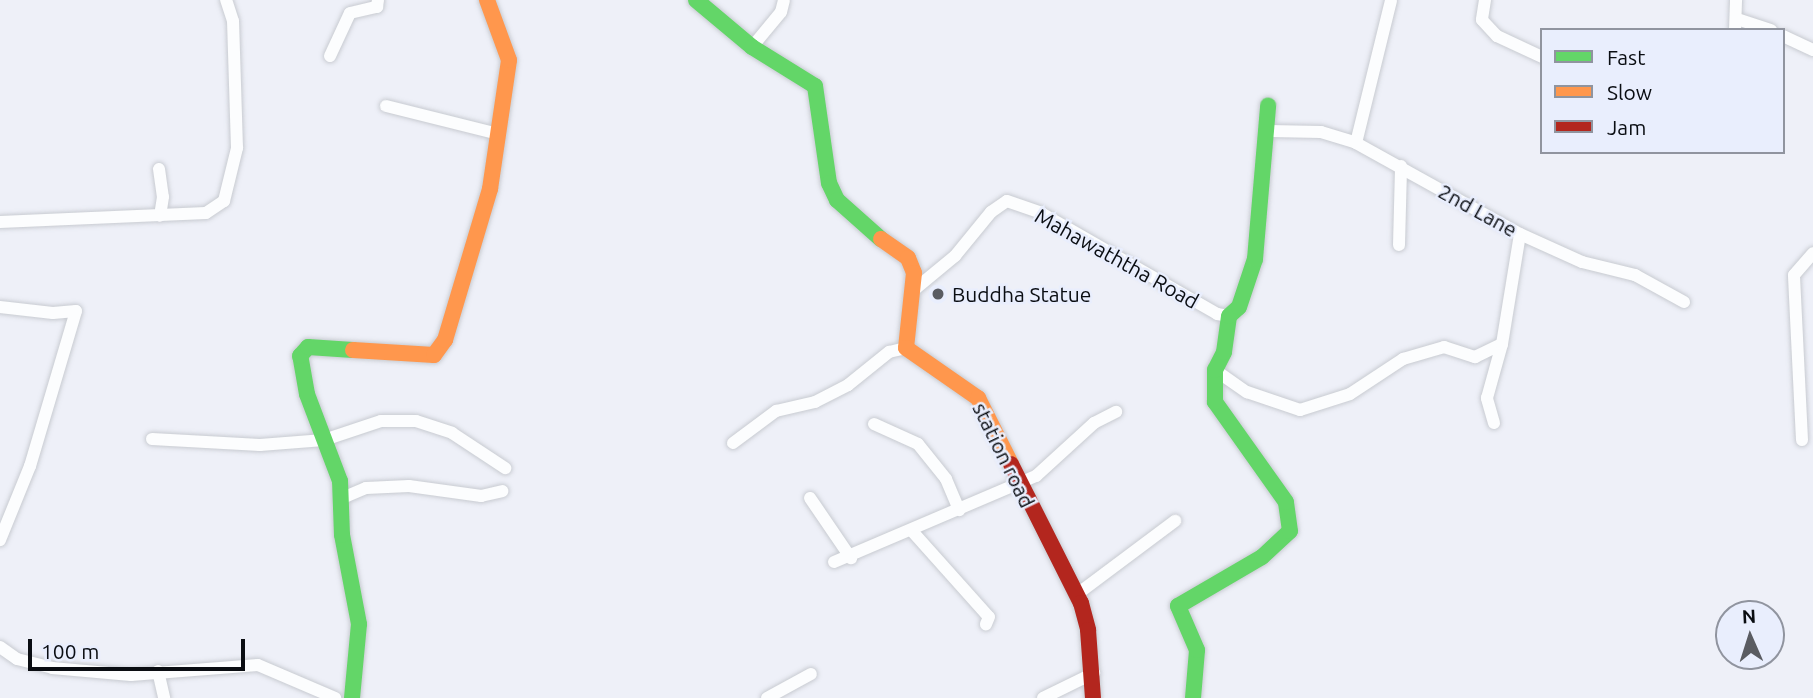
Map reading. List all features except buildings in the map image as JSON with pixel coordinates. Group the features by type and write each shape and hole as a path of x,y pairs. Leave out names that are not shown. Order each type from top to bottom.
{"street":[{"path":"0,222 206,213 224,201 237,148 233,21 226,0"},
{"path":"330,56 350,13 377,7 378,0"},
{"path":"352,698 359,624 342,536 340,481 307,394 300,356 308,347 384,355 434,355 445,340 458,307 490,189 509,60 486,0"},
{"path":"696,0 752,47 815,86 828,183 837,200 864,228 908,258 915,289 906,348 889,352 848,385 815,402 776,411 733,443"},
{"path":"752,47 781,12 784,0"},
{"path":"1356,143 1391,0"},
{"path":"1485,0 1482,20 1497,36 1540,56"},
{"path":"1736,0 1736,25 1757,28"},
{"path":"1785,37 1813,50"},
{"path":"386,106 498,134"},
{"path":"1193,698 1197,650 1178,606 1262,556 1290,531 1286,502 1215,402 1215,370 1224,352 1229,316 1239,307 1255,259 1270,131 1264,124 1268,106"},
{"name":"2nd Lane","path":"1270,131 1321,132 1356,143 1520,234 1582,262 1635,275 1684,302"},
{"path":"1399,245 1401,166"},
{"path":"159,169 163,197 160,216"},
{"name":"Mahawaththa Road","path":"915,289 955,256 991,212 1007,201 1041,213 1217,314 1229,316"},
{"path":"1494,423 1487,398 1502,344 1520,234"},
{"path":"1802,440 1794,275 1813,253"},
{"path":"0,307 53,313 76,311 30,466 0,540"},
{"path":"1215,370 1247,392 1300,410 1350,394 1404,359 1444,347 1475,357 1502,344"},
{"name":"station road","path":"906,348 978,398 1086,615 1094,673 1093,698"},
{"path":"834,562 851,558 1020,485 1036,476 1094,423 1116,412"},
{"path":"152,439 260,445 324,440 381,421 416,421 452,433 505,468"},
{"path":"874,424 918,444 946,479 958,510"},
{"path":"341,499 366,488 409,486 481,496 502,491"},
{"path":"810,498 851,558"},
{"path":"1076,595 1175,521"},
{"path":"912,531 989,617 986,624"},
{"path":"0,647 17,659 52,668 131,675 258,666 335,698"},
{"path":"158,671 164,698"},
{"path":"1043,698 1094,673"},
{"path":"767,698 811,674"}],"traffic: fast":[{"path":"696,0 752,47 815,86 829,183 837,200 881,239"},
{"path":"1193,698 1197,650 1178,606 1262,557 1290,531 1286,502 1215,402 1215,370 1224,352 1229,316 1239,307 1255,259 1268,106"},
{"path":"352,698 359,624 342,535 340,481 307,394 300,356 308,347 353,350"}],"traffic: slow":[{"path":"353,350 434,355 445,340 490,189 509,60 487,0"},
{"path":"881,239 908,258 914,273 906,348 978,398 1011,464"}],"traffic: jam":[{"path":"1011,464 1081,603 1088,630 1093,698"}],"place":[{"name":"Buddha Statue","path":"938,294"}]}
